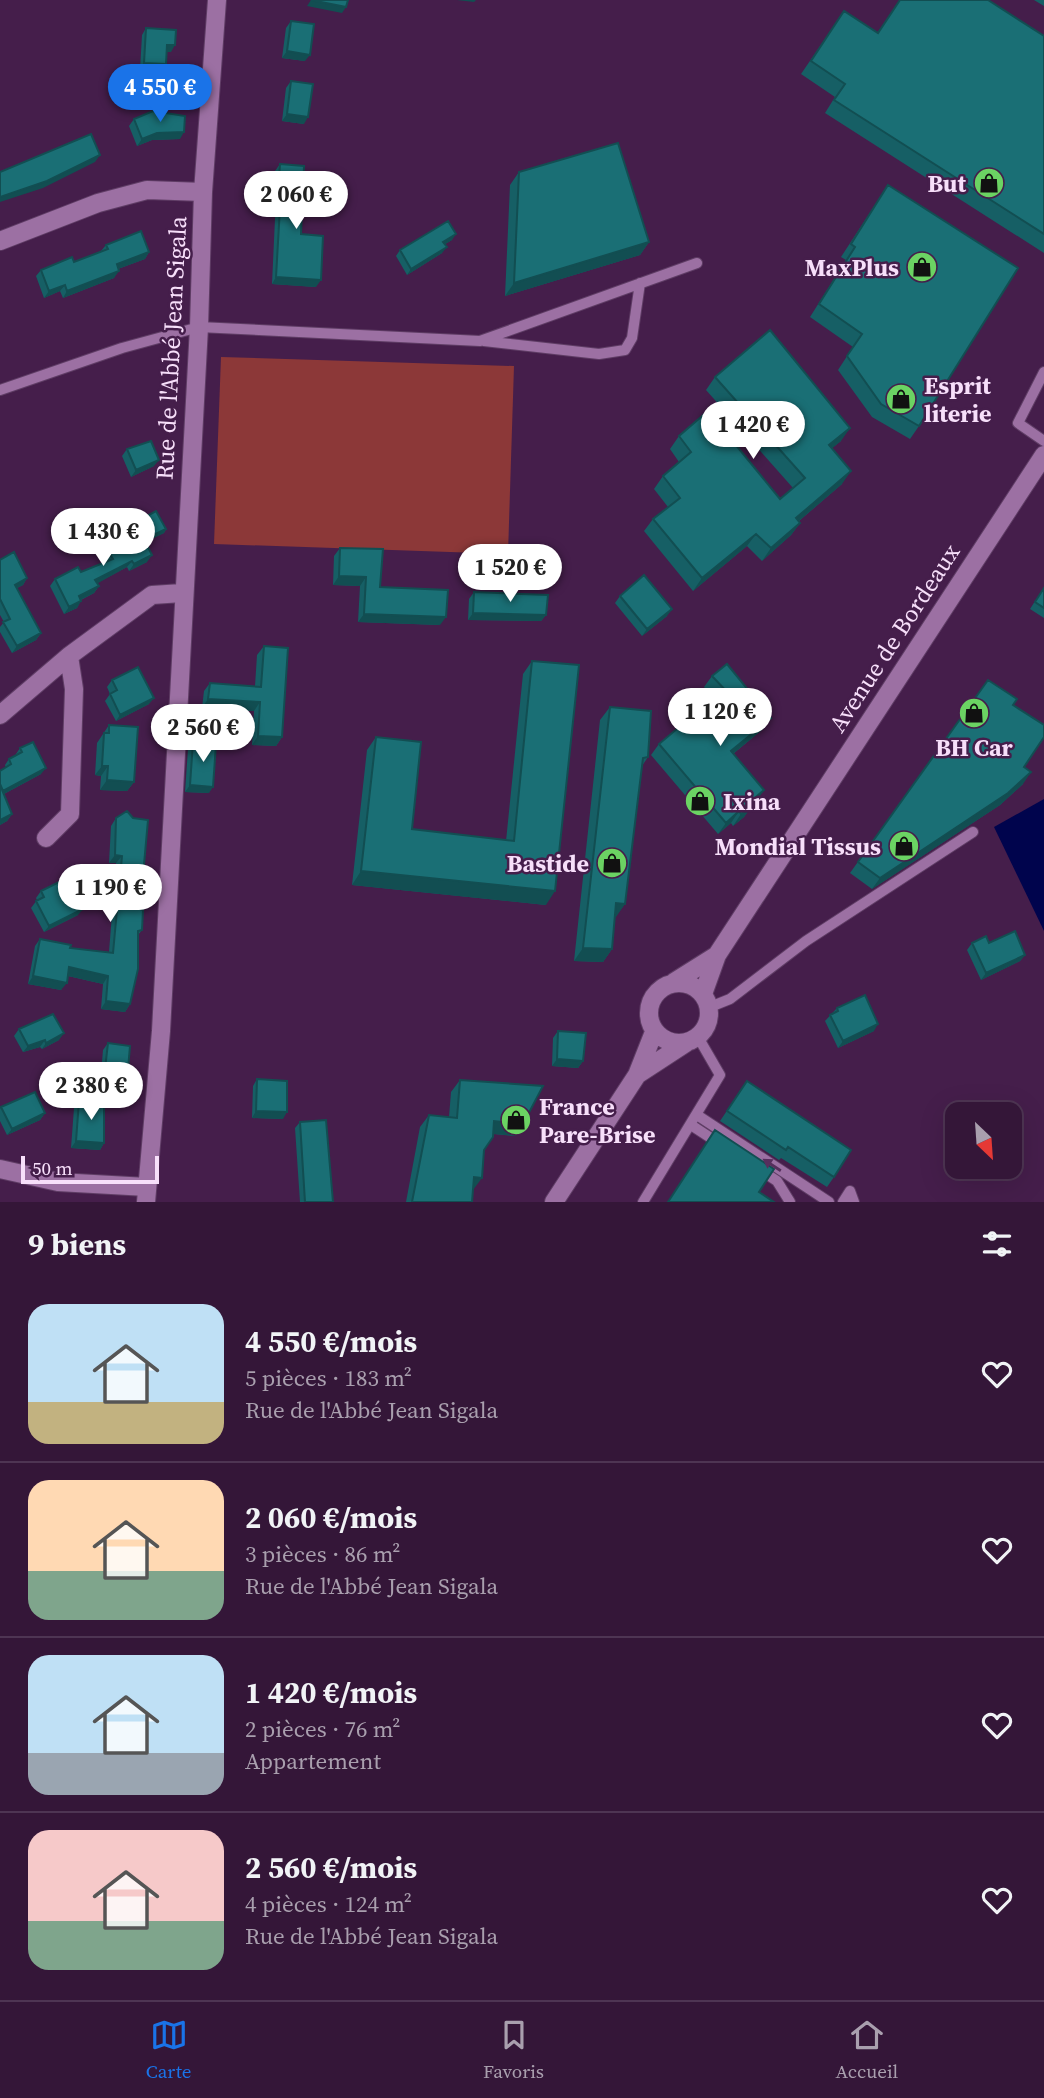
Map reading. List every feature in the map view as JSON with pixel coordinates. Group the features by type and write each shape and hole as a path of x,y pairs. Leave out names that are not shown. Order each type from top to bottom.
{"street":[{"name":"Rue de l'Abbé Jean Sigala","path":"146,1194 161,1031 182,593 199,327 203,192 217,0"},
{"path":"0,241 99,203 147,190 203,192"},
{"name":"Avenue de Bordeaux","path":"637,1075 692,1040 708,1022 706,1000 717,955 1044,454"},
{"path":"0,714 69,656 152,595 182,593"},
{"path":"46,838 70,814 74,689 69,656"},
{"name":"Avenue de Bordeaux","path":"554,1202 637,1075 654,1032 648,1017 650,1001 660,988 717,955"},
{"path":"674,982 690,984 706,1000"},
{"path":"654,1032 668,1042 692,1040"},
{"path":"1,1172 146,1194"}],"lane":[{"path":"480,341 697,263"},
{"path":"0,390 122,348 199,327 480,341 599,354 625,350 632,338 640,283"},
{"path":"1044,372 1018,423 1044,441"},
{"path":"706,1000 730,999 806,941 973,832"},
{"path":"643,1202 720,1074 692,1040"},
{"path":"694,1120 777,1181 790,1202"},
{"path":"694,1120 829,1202"},
{"path":"843,1202 850,1191 854,1202"}],"shaded area":[{"path":"221,357 514,366 508,554 214,544"},
{"path":"1044,799 1044,931 994,827"}],"building":[{"path":"311,0 348,0 346,7"},
{"name":"But","path":"900,0 988,0 1044,36 1044,234 834,100 845,84 811,61 844,11 878,33"},
{"path":"291,21 314,24 310,55 287,51"},
{"path":"146,28 176,30 175,45 167,45 166,64 144,63"},
{"path":"291,81 313,84 308,117 287,114"},
{"path":"153,111 185,116 184,132 157,133 142,139 134,119"},
{"path":"91,134 100,155 47,181 0,197 0,172"},
{"path":"618,143 649,242 514,283 519,172"},
{"path":"280,164 304,166 301,234 323,236 321,280 276,277"},
{"path":"888,185 1018,268 919,426 881,404 847,356 862,334 819,304 855,247 851,244"},
{"path":"448,221 456,234 443,242 447,247 411,269 400,250"},
{"path":"141,231 149,252 117,264 119,271 67,291 65,285 49,291 41,270 72,257 74,262 108,249 106,245"},
{"path":"770,330 850,428 829,445 851,471 796,518 800,523 771,548 756,534 702,578 653,519 680,498 663,476 691,452 679,436 708,411 780,499 805,478 715,377"},
{"path":"151,441 159,460 136,470 127,449"},
{"path":"156,511 166,529 145,539 136,522"},
{"path":"139,530 152,555 134,564 132,561 95,580 99,586 79,596 81,601 69,607 55,579 78,567 81,572 113,559 108,551 123,543 121,539"},
{"path":"340,548 383,549 380,587 448,590 446,617 364,614 366,577 339,576"},
{"path":"14,552 27,578 15,585 41,633 17,646 3,622 10,619 0,599 0,560"},
{"path":"644,575 672,609 647,629 620,596"},
{"path":"1044,588 1044,608 1035,602"},
{"path":"474,592 548,595 546,615 473,613"},
{"path":"264,646 288,648 282,737 258,736 260,702 208,699 210,683 261,687"},
{"path":"532,661 579,665 555,891 361,871 376,737 421,742 412,829 514,841"},
{"path":"727,664 771,718 731,751 764,790 750,802 753,805 741,814 739,811 726,823 659,744 697,712 703,718 730,695 712,676"},
{"path":"138,667 154,698 120,715 110,694 117,690 112,680"},
{"path":"988,680 1017,699 1013,705 1044,725 1044,737 1024,767 1031,772 1008,793 880,878 858,862"},
{"path":"610,707 651,711 648,757 643,758 625,904 616,903 612,949 583,948"},
{"path":"109,725 138,727 134,782 107,780 108,766 102,766 104,733 109,733"},
{"path":"33,742 46,768 3,791 0,771 11,764 9,759 22,752 20,748"},
{"path":"193,742 216,744 213,787 190,785"},
{"path":"0,785 12,814 0,820"},
{"path":"127,811 133,818 148,820 140,909 143,910 142,930 138,931 138,969 130,1004 106,1001 108,976 69,967 67,983 33,976 40,939 71,945 70,948 113,953 122,856 115,855 116,818"},
{"path":"67,878 83,909 49,926 36,901 44,897 41,891"},
{"path":"1015,931 1025,955 986,973 972,943 986,936 989,943"},
{"path":"865,995 878,1024 843,1041 830,1015 838,1011 837,1008"},
{"path":"53,1014 64,1033 46,1043 45,1040 28,1046 19,1029"},
{"path":"558,1031 586,1033 583,1061 557,1059"},
{"path":"108,1043 130,1046 127,1081 104,1078"},
{"path":"257,1079 287,1081 287,1112 256,1111"},
{"path":"460,1080 543,1086 523,1124 494,1121 493,1137 484,1150 482,1178 474,1177 472,1202 412,1202 429,1115 457,1118"},
{"path":"747,1081 851,1150 834,1177 788,1147 786,1150 727,1111"},
{"path":"35,1092 45,1113 12,1129 1,1107"},
{"path":"79,1101 104,1103 104,1143 76,1141"},
{"path":"326,1120 333,1202 305,1202 300,1122"},
{"path":"715,1130 774,1169 759,1192 774,1202 668,1202"}],"place":[{"name":"But","path":"989,183"},
{"name":"MaxPlus","path":"922,267"},
{"name":"Esprit literie","path":"901,399"},
{"name":"BH Car","path":"974,713"},
{"name":"Ixina","path":"700,801"},
{"name":"Mondial Tissus","path":"904,846"},
{"name":"Bastide","path":"612,863"},
{"name":"France Pare-Brise","path":"516,1120"}]}
